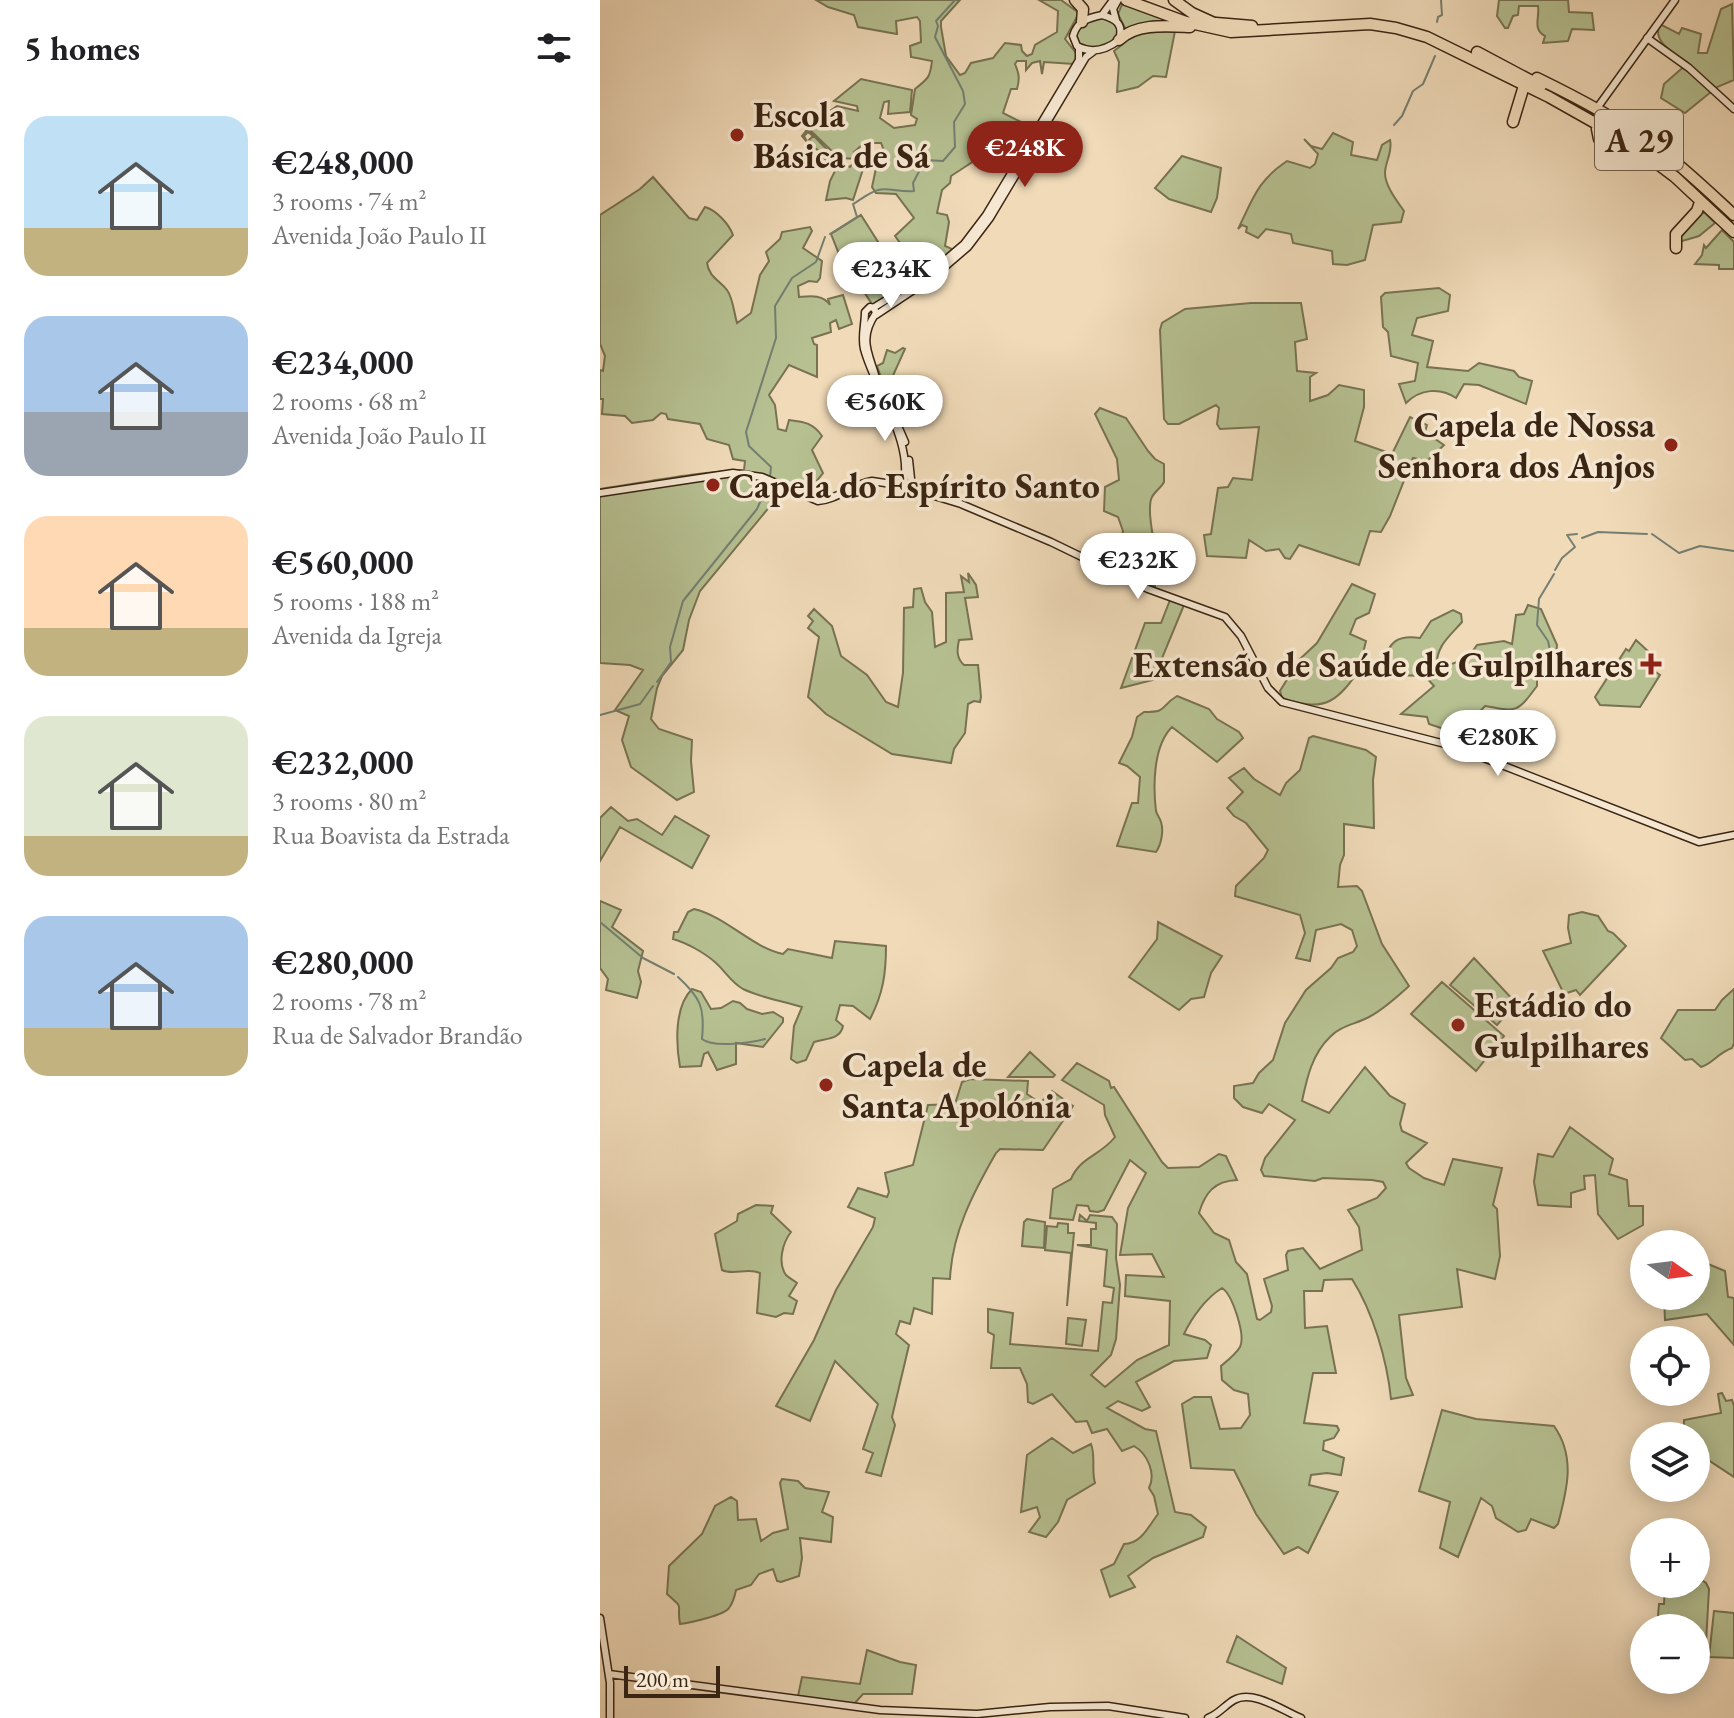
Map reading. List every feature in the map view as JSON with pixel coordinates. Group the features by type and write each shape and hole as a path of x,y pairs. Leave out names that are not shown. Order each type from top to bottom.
{"highway":[{"path":"1075,0 1083,9 1082,22"},
{"name":"A 29","path":"1125,0 1188,18 1250,26 1368,17 1400,22 1456,41 1527,86"},
{"name":"A 29","path":"1125,0 1202,26 1249,32 1344,24 1396,28 1451,47 1527,86 1598,108 1649,141 1709,207 1734,215"},
{"path":"1174,0 1214,23"},
{"path":"1119,40 1129,32 1140,29 1202,26"},
{"path":"1513,122 1527,86"},
{"name":"A 29","path":"1551,94 1734,223"},
{"name":"A 29","path":"1551,94 1639,140 1680,172 1733,235"},
{"path":"1678,247 1678,235 1699,212 1709,207"}],"main road":[{"path":"1094,51 1079,48 1073,36 1082,22 1102,15 1125,0"},
{"path":"906,482 905,443 899,425 884,401 863,344 865,315 874,314 949,265 968,247 1086,57 1119,40 1121,27 1113,9 1125,0"},
{"path":"1598,108 1641,45 1651,40 1654,29 1675,0"},
{"path":"1102,15 1116,20"},
{"path":"1651,40 1734,109"},
{"path":"920,282 964,244 986,215 1079,60 1079,48"},
{"path":"874,314 865,340 878,386"},
{"path":"600,493 733,473 762,477 818,501 825,501 865,482 906,482 912,488 985,513 1148,589 1225,617 1241,636 1268,688 1282,702 1453,746 1699,842 1734,835"},
{"path":"600,1618 609,1674 610,1718"},
{"path":"609,1674 880,1710 977,1714 1100,1706 1185,1718"},
{"path":"1208,1718 1217,1715 1238,1697 1249,1696 1301,1718"}],"green space":[{"path":"816,0 960,0 941,21 941,27 946,56 960,75 971,63 993,58 1005,43 1021,45 1027,56 1032,54 1035,45 1057,32 1058,11 1039,0 1061,0 1079,13 1065,39 1080,58 1074,64 1044,62 1042,74 1040,61 1032,63 1026,70 1026,61 1015,64 1018,85 1017,89 1011,89 1003,113 1036,125 1027,141 1008,134 980,131 974,161 951,176 950,183 942,190 937,213 947,215 949,222 945,246 954,250 928,271 916,253 910,257 895,236 914,218 896,194 876,193 872,187 883,148 881,143 874,143 864,152 862,145 854,152 858,156 863,155 858,159 839,158 810,130 837,106 858,111 857,106 834,101 861,79 912,90 910,112 888,114 889,101 884,102 880,118 894,128 915,125 917,119 911,115 915,89 928,77 932,61 911,57 910,46 921,42 920,21 917,17 896,21 897,34 858,27 854,15"},
{"path":"1499,0 1568,0 1569,12 1592,13 1594,30 1572,29 1568,41 1543,43 1545,36 1538,26 1538,6 1519,6 1518,15 1513,16 1508,28 1505,28 1497,16"},
{"path":"1123,2 1189,26 1126,30 1118,14"},
{"path":"1732,4 1734,80 1717,87 1685,113 1661,98 1664,84 1688,63 1661,42 1660,24 1679,34 1682,28 1701,34 1698,53 1707,53 1721,9"},
{"path":"1093,19 1115,22 1119,30 1113,41 1103,47 1078,43 1079,27"},
{"path":"1175,31 1166,77 1153,76 1138,87 1117,92 1119,62 1114,51 1137,33"},
{"path":"806,131 811,133 839,162 850,167 854,162 865,163 853,200 826,200 837,167 834,167 824,158 833,165 837,161 812,146 809,140 813,136 808,132 804,136 807,142 802,136"},
{"path":"1333,133 1353,142 1351,155 1377,160 1382,145 1390,140 1386,178 1404,211 1401,222 1373,225 1365,260 1347,265 1333,264 1332,251 1293,243 1291,234 1266,229 1258,238 1246,232 1247,227 1242,225 1238,229 1257,191 1277,168 1287,161 1310,168 1315,164 1318,154 1304,139 1311,146 1322,149"},
{"path":"1182,156 1221,168 1217,198 1211,212 1169,199 1155,188"},
{"path":"653,177 689,218 697,220 705,207 718,214 731,231 733,235 707,263 712,275 729,293 737,323 751,313 760,275 769,261 766,252 780,239 782,232 810,227 812,231 803,248 822,261 820,278 817,282 809,281 798,286 799,297 820,297 830,305 828,299 843,295 852,324 839,329 836,320 830,323 831,332 812,338 817,345 817,377 789,365 769,395 775,405 778,429 786,431 789,420 812,426 822,436 812,450 823,473 804,497 785,488 700,591 689,620 683,650 662,676 657,688 651,719 659,729 692,740 694,792 677,800 631,767 622,740 629,716 615,710 643,670 630,665 600,663 600,489 744,470 745,461 733,459 729,445 707,439 700,424 668,419 666,414 661,413 653,420 632,423 625,416 602,414 600,370 603,371 605,356 600,344 600,215"},
{"path":"1701,213 1715,223 1699,236 1679,242 1679,237"},
{"path":"861,215 906,286 874,307 839,254 831,234"},
{"path":"1722,230 1734,242 1734,269 1695,264 1702,255 1704,245 1706,248"},
{"path":"1439,288 1450,295 1448,311 1417,318 1412,335 1433,341 1427,367 1468,371 1479,363 1514,371 1519,377 1532,381 1526,404 1479,385 1464,384 1456,398 1443,392 1430,391 1406,403 1399,384 1415,381 1418,363 1391,356 1388,332 1383,327 1381,297 1385,293"},
{"path":"1251,303 1301,303 1307,339 1295,342 1297,371 1316,373 1310,377 1310,401 1328,395 1339,385 1364,390 1364,407 1355,441 1392,454 1410,417 1427,425 1425,432 1444,445 1427,461 1413,458 1390,516 1381,532 1370,531 1359,565 1299,545 1290,559 1285,558 1279,549 1266,551 1249,540 1246,558 1207,556 1204,535 1211,534 1218,488 1228,487 1233,478 1252,480 1259,427 1220,429 1217,424 1219,408 1216,405 1179,424 1168,424 1164,419 1160,330 1162,323 1185,309"},
{"path":"903,348 891,380 882,380 877,366 883,363 887,350 895,353"},
{"path":"1100,408 1126,418 1148,451 1164,464 1164,482 1150,503 1152,530 1160,563 1152,564 1155,587 1110,567 1111,552 1121,545 1123,531 1118,517 1104,511 1105,487 1119,480 1117,459 1095,414"},
{"path":"968,573 976,585 978,597 965,598 972,639 959,640 958,653 964,665 978,665 981,697 980,702 968,704 965,733 954,749 951,763 892,754 826,714 808,697 819,637 808,628 813,621 808,616 814,609 832,626 841,656 867,675 886,702 898,707 903,673 904,608 913,607 914,589 921,588 932,612 935,647 946,642 946,593 964,592 961,576 969,582"},
{"path":"1352,584 1375,594 1369,613 1356,619 1350,634 1366,641 1363,653 1366,661 1340,693 1323,704 1298,703 1282,698 1280,691 1299,660 1317,643"},
{"path":"1170,600 1184,605 1153,680 1121,688 1145,623 1161,623"},
{"path":"1528,605 1541,609 1557,645 1556,656 1543,657 1537,665 1537,686 1520,706 1504,709 1485,706 1473,719 1456,717 1450,731 1429,724 1427,717 1401,714 1434,686 1425,676 1395,675 1379,667 1394,643 1404,638 1420,638 1431,621 1453,610 1461,614 1462,622 1441,647 1437,665 1455,663 1465,658 1477,645 1504,641 1512,644 1516,615 1524,614"},
{"path":"1636,640 1652,655 1646,665 1660,675 1640,707 1600,705 1595,697 1626,649 1629,651"},
{"path":"1177,696 1209,709 1217,719 1239,732 1243,738 1217,762 1172,727 1161,745 1156,767 1156,811 1162,830 1158,849 1156,852 1117,846 1132,803 1138,803 1140,777 1119,763 1132,737 1137,717 1144,712 1161,710"},
{"path":"1313,736 1366,750 1376,757 1374,828 1344,824 1344,855 1338,887 1357,886 1362,891 1382,944 1409,986 1375,1014 1330,1037 1308,1075 1302,1101 1329,1113 1365,1067 1390,1096 1405,1104 1400,1124 1402,1131 1427,1143 1406,1163 1409,1168 1424,1178 1444,1185 1453,1159 1502,1168 1493,1205 1497,1209 1500,1256 1495,1279 1457,1269 1462,1307 1399,1315 1406,1378 1413,1395 1391,1399 1378,1337 1352,1279 1324,1280 1322,1291 1304,1291 1305,1328 1327,1326 1336,1373 1313,1373 1304,1423 1337,1426 1339,1430 1334,1438 1324,1441 1323,1450 1344,1458 1341,1475 1311,1475 1309,1485 1338,1492 1308,1553 1298,1547 1284,1554 1256,1514 1234,1470 1191,1468 1182,1404 1194,1397 1211,1397 1220,1429 1241,1428 1250,1415 1248,1394 1234,1390 1222,1380 1221,1366 1240,1347 1241,1334 1230,1298 1222,1288 1216,1292 1200,1308 1184,1334 1211,1345 1207,1358 1174,1361 1136,1382 1150,1407 1142,1411 1118,1401 1107,1408 1145,1429 1156,1431 1175,1512 1191,1515 1206,1527 1203,1537 1153,1558 1128,1576 1135,1587 1110,1597 1101,1570 1114,1564 1124,1544 1140,1538 1158,1514 1149,1488 1152,1477 1149,1465 1134,1446 1122,1451 1107,1429 1092,1433 1087,1421 1076,1422 1052,1394 1033,1404 1028,1402 1027,1384 1020,1368 991,1368 994,1335 988,1332 988,1309 1013,1313 1010,1344 1098,1351 1103,1302 1112,1303 1114,1288 1104,1286 1107,1250 1077,1245 1091,1245 1091,1229 1096,1229 1096,1223 1079,1221 1080,1215 1087,1221 1090,1215 1112,1217 1117,1224 1116,1258 1120,1285 1116,1339 1111,1355 1091,1375 1105,1387 1137,1360 1169,1345 1170,1301 1125,1296 1126,1275 1164,1277 1152,1254 1120,1255 1128,1208 1146,1173 1130,1160 1104,1210 1090,1211 1088,1206 1077,1205 1073,1220 1050,1218 1053,1189 1071,1179 1085,1161 1115,1137 1104,1105 1062,1080 1077,1063 1109,1081 1168,1168 1199,1167 1219,1154 1226,1156 1237,1180 1212,1189 1199,1213 1214,1233 1229,1240 1236,1262 1247,1274 1257,1319 1271,1312 1264,1279 1288,1270 1288,1251 1303,1248 1320,1269 1362,1250 1359,1227 1348,1210 1377,1198 1386,1188 1383,1182 1323,1178 1315,1181 1264,1176 1261,1170 1265,1158 1295,1120 1269,1104 1262,1113 1243,1107 1234,1098 1234,1086 1253,1083 1273,1060 1285,1023 1306,990 1338,958 1353,952 1357,946 1352,930 1341,924 1316,930 1310,961 1296,958 1305,933 1300,915 1235,896 1236,886 1268,850 1246,823 1227,808 1243,792 1229,778 1244,768 1254,779 1280,795 1286,783 1300,770 1309,738"},
{"path":"611,807 628,821 637,819 662,835 675,816 709,836 692,868 620,827 600,861 600,818"},
{"path":"600,901 621,910 612,927 643,951 638,971 641,982 637,998 606,990 608,979 600,968"},
{"path":"694,909 783,954 788,949 832,958 835,941 886,946 883,984 870,1019 853,1006 840,1005 836,1020 843,1026 839,1034 814,1042 806,1060 797,1063 791,1059 794,1026 802,1007 743,989 707,956 673,939 674,932 678,932 688,912"},
{"path":"1582,912 1598,916 1608,931 1626,946 1580,995 1576,990 1564,994 1543,951 1571,943 1569,915"},
{"path":"1158,922 1222,956 1211,973 1204,997 1191,999 1179,1010 1129,977 1157,939"},
{"name":"Estádio do Gulpilhares","path":"1474,958 1516,1003 1497,1025 1450,985"},
{"name":"Estádio do Gulpilhares","path":"1442,982 1504,1036 1476,1071 1411,1014"},
{"path":"692,989 701,992 711,1009 721,1008 733,1001 762,1014 773,1012 783,1018 783,1022 763,1047 736,1043 736,1064 717,1070 708,1052 704,1054 701,1066 680,1067 677,1037 679,1016"},
{"path":"1734,989 1732,1048 1701,1067 1692,1059 1685,1060 1661,1038 1678,1010 1715,1010"},
{"path":"1030,1052 1055,1075 1053,1077 1008,1077"},
{"path":"970,1079 1028,1081 1027,1094 1040,1103 1052,1091 1073,1106 1043,1150 1000,1149 996,1153 959,1229 950,1279 933,1278 932,1314 914,1308 910,1324 900,1321 896,1334 909,1345 892,1417 895,1425 881,1476 866,1472 873,1453 863,1449 878,1404 835,1361 810,1421 776,1406 814,1340 836,1290 873,1227 875,1218 848,1207 858,1188 887,1197 889,1192 885,1173 913,1165 928,1105 955,1104 962,1082"},
{"path":"1570,1127 1613,1159 1609,1174 1627,1180 1629,1206 1643,1206 1643,1225 1618,1239 1598,1214 1595,1175 1584,1176 1585,1189 1571,1193 1571,1207 1538,1205 1534,1182 1538,1154 1553,1157"},
{"path":"756,1205 773,1206 771,1213 791,1232 782,1259 786,1275 797,1283 789,1296 797,1301 793,1314 784,1313 776,1317 757,1313 760,1273 722,1270 715,1234 737,1221 738,1214"},
{"path":"1027,1219 1045,1222 1044,1248 1022,1246 1024,1222"},
{"path":"1058,1223 1068,1224 1068,1233 1074,1233 1067,1306 1071,1253 1045,1250 1047,1226 1057,1227"},
{"path":"1710,1265 1725,1271 1728,1297 1734,1298 1734,1345 1707,1314 1665,1320 1665,1310 1710,1310"},
{"path":"1068,1318 1086,1320 1082,1346 1066,1344"},
{"path":"1722,1393 1726,1401 1732,1400 1734,1406 1734,1477 1710,1461 1710,1422 1684,1422 1721,1413 1718,1394"},
{"path":"1442,1410 1476,1419 1554,1426 1565,1450 1568,1474 1558,1524 1554,1528 1531,1519 1526,1530 1518,1532 1496,1518 1492,1506 1481,1498 1458,1557 1440,1548 1450,1502 1419,1491"},
{"path":"1052,1438 1073,1453 1091,1444 1095,1483 1067,1500 1058,1522 1046,1537 1029,1532 1040,1517 1037,1507 1021,1512 1027,1455"},
{"path":"782,1479 798,1481 805,1488 829,1492 822,1512 833,1517 831,1542 800,1538 802,1558 799,1576 781,1582 777,1581 773,1569 759,1574 751,1585 736,1590 726,1611 680,1624 678,1605 667,1594 669,1566 702,1534 715,1506 731,1497 737,1501 738,1520 756,1519 761,1541 773,1533 788,1529 780,1483"},
{"path":"1664,1598 1708,1598 1708,1614 1658,1614 1659,1604 1664,1604"},
{"path":"1714,1611 1734,1613 1734,1658 1710,1657"},
{"path":"1237,1636 1286,1668 1282,1684 1227,1662"},
{"path":"867,1650 916,1665 912,1694 863,1694 854,1704 798,1696 802,1677 860,1684"}],"waterway":[{"path":"830,234 857,217 853,204 872,192 882,189 914,191 913,183 925,160 943,161 955,147 954,122 965,104 963,91 935,37 936,21 955,0"},
{"path":"1437,22 1442,15 1441,0"},
{"path":"1394,125 1402,116 1413,91 1423,84 1435,56"},
{"path":"770,477 771,467 749,446 746,432 776,338 775,306 792,278 816,262 825,237"},
{"path":"657,682 671,662 670,647 683,601 757,509 769,482"},
{"path":"1582,538 1598,532 1647,534"},
{"path":"1555,570 1562,558 1575,547 1567,535 1577,534"},
{"path":"1652,534 1679,553 1700,546 1734,551"},
{"path":"1554,574 1539,599 1537,625 1548,641 1553,664 1569,679"},
{"path":"600,715 640,704 653,686"},
{"path":"600,922 643,958 674,974"},
{"path":"678,977 700,1004 702,1039 723,1044 765,1039"}],"place":[{"name":"Escola Básica de Sá","path":"737,135"},
{"name":"Capela de Nossa Senhora dos Anjos","path":"1671,445"},
{"name":"Capela do Espírito Santo","path":"713,485"},
{"name":"Extensão de Saúde de Gulpilhares","path":"1651,664"},
{"name":"Estádio do Gulpilhares","path":"1458,1025"},
{"name":"Capela de Santa Apolónia","path":"826,1085"}]}
